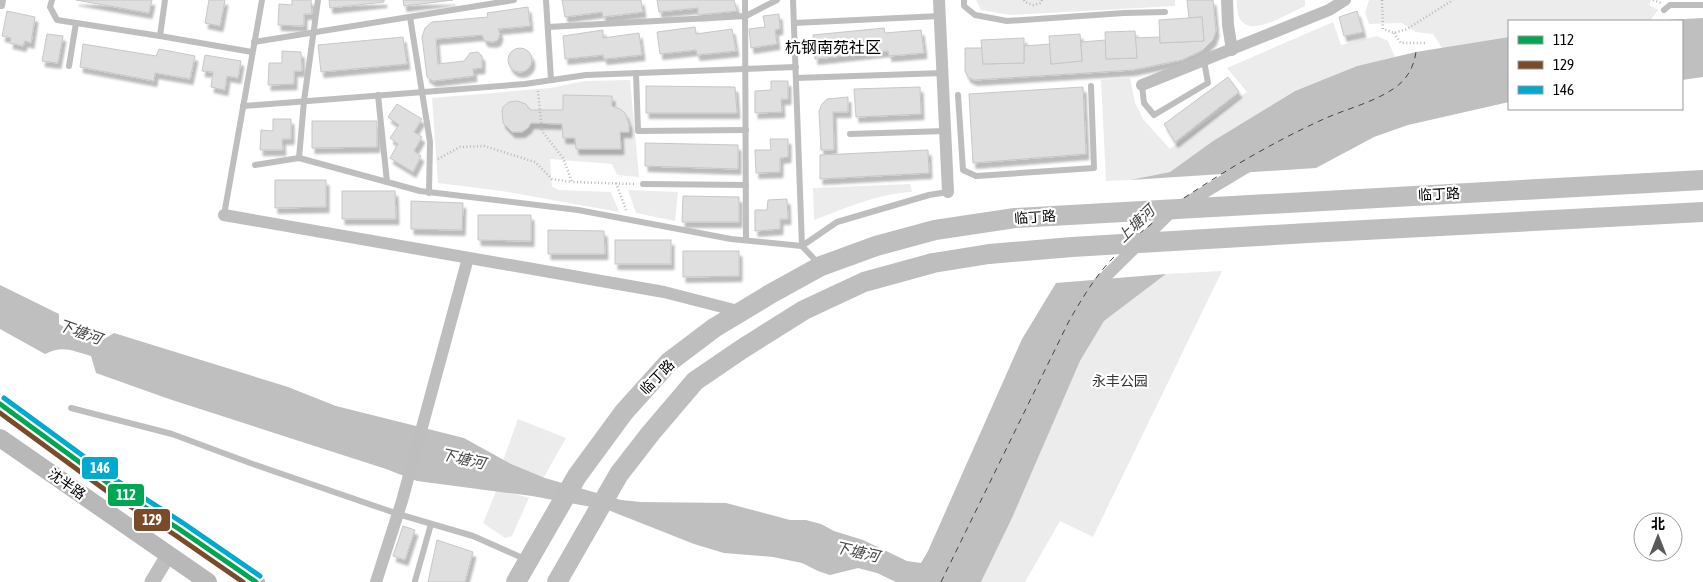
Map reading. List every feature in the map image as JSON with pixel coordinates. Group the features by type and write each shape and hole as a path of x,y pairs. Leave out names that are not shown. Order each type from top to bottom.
{"main road":[{"name":"临丁路","path":"516,582 578,476 624,412 669,362 714,328 772,293 821,266 876,246 935,230 1015,218 1703,180"},
{"path":"558,582 620,474 650,434 695,381 804,310 864,282 933,263 989,254 1703,212"},
{"name":"沈半路","path":"0,404 112,486 180,529 256,582"},
{"name":"沈半路","path":"0,438 208,582"}],"street":[{"path":"939,0 948,192"},
{"path":"1227,0 1232,50"},
{"path":"1142,85 1329,10 1345,0"},
{"path":"224,216 664,292 742,312"},
{"path":"376,582 398,514 468,258"},
{"path":"152,582 168,554"}],"lane":[{"path":"0,6 2,6 3,0"},
{"path":"52,0 50,7 57,20 252,52"},
{"path":"160,36 165,0"},
{"path":"224,216 262,0"},
{"path":"299,158 304,101 318,0"},
{"path":"254,42 514,0"},
{"path":"546,0 551,80"},
{"path":"745,0 746,240"},
{"path":"548,27 746,16 778,0"},
{"path":"793,0 802,246"},
{"path":"964,0 964,6 975,15 1007,22 1124,13 1165,12"},
{"path":"1664,10 1670,5 1703,5"},
{"path":"794,23 940,16"},
{"path":"410,17 430,142 430,193"},
{"path":"69,66 76,23"},
{"path":"1142,85 1144,103 1154,115 1208,83 1204,61"},
{"path":"243,106 537,82 586,75 796,67"},
{"path":"636,73 638,131 746,130"},
{"path":"796,78 943,73"},
{"path":"947,172 963,170 976,176 1094,168 1091,86"},
{"path":"378,95 387,182"},
{"path":"958,95 963,170"},
{"path":"850,134 945,131"},
{"path":"255,165 299,158 430,193 578,210 746,240 802,246 821,266"},
{"path":"643,184 746,185"},
{"path":"802,246 837,222 929,195 948,192"},
{"path":"71,408 172,434 250,464 398,514 473,536 528,560"},
{"path":"415,581 431,524"}],"path":[{"path":"1024,0 1024,2 1033,5 1041,3 1042,0"},
{"path":"1382,0 1383,29 1394,33 1408,29 1453,0"},
{"path":"1394,33 1401,44 1425,43"},
{"path":"537,82 542,131 564,158 572,182"},
{"path":"430,164 460,147 484,146 535,162 552,179 572,182 643,184"},
{"path":"616,183 630,220"}],"green space":[{"path":"976,0 1175,0 1175,6 1010,15 981,10"},
{"path":"1237,0 1305,0 1305,6 1273,21 1252,26 1244,23 1238,15"},
{"path":"1369,0 1651,0 1649,5 1658,10 1651,20 1508,20 1508,37 1442,48 1433,34 1416,32 1402,23 1369,24 1365,13"},
{"path":"1333,22 1341,45 1377,36 1388,41 1395,57 1357,66 1295,91 1213,141 1170,172 1130,180 1106,181 1101,80 1130,78 1135,103 1143,119 1170,149 1247,92 1227,68"},
{"path":"630,80 639,177 617,175 612,164 550,159 552,187 559,190 611,192 619,212 502,191 438,183 432,98 550,88 585,81"},
{"path":"910,184 912,192 874,199 814,220 813,188"},
{"path":"628,190 678,192 675,221 636,213"},
{"name":"永丰公园","path":"1222,271 1093,537 1060,521 1025,582 981,582 1012,518 1080,361 1104,321 1166,274"},
{"path":"518,419 566,438 544,477 501,466"},
{"path":"497,489 529,498 512,536 505,538 483,523"}],"water":[{"path":"1703,18 1703,77 1683,80 1683,20 1666,20"},
{"path":"1508,37 1508,102 1408,125 1374,137 1316,168 1130,180 1170,172 1213,141 1295,91 1357,66 1416,52"},
{"name":"下塘河","path":"1166,274 1104,321 1080,361 1012,518 981,582 896,582 877,573 858,568 830,575 802,563 773,557 724,553 694,544 608,510 532,496 417,481 96,373 91,356 63,349 45,354 0,329 0,285 59,314 59,324 80,337 101,341 114,333 288,387 336,406 464,438 511,464 545,478 621,500 726,503 790,520 806,520 863,540 907,561 921,563 1022,339 1056,283"}],"building":[{"path":"76,0 152,0 149,13"},
{"path":"209,0 225,0 220,26 205,23"},
{"path":"292,0 311,0 312,14 304,14 304,26 278,25 279,4 292,5"},
{"path":"329,0 384,0 384,2 330,8"},
{"path":"403,0 453,0 404,6"},
{"path":"562,0 641,0 643,12 603,17 602,12 565,17"},
{"path":"657,0 734,0 737,11 698,15 698,8 659,12"},
{"path":"1187,0 1213,0 1216,31 1213,40 1203,50 1182,60 1133,70 974,80 968,77 965,71 965,48 982,48 983,64 1024,63 1024,46 1050,44 1051,64 1082,61 1081,42 1106,40 1106,59 1137,58 1135,38 1160,37 1160,43 1204,41 1202,17 1189,18"},
{"path":"528,7 530,26 498,29 500,34 498,40 493,42 485,41 482,35 436,39 438,64 464,61 470,53 478,52 482,56 482,68 473,69 474,76 433,81 427,77 422,37 425,28 432,22 488,17 487,13"},
{"path":"7,11 35,17 31,43 25,41 23,46 10,43 11,38 2,36"},
{"path":"1357,11 1363,32 1344,36 1339,17"},
{"path":"779,14 780,29 775,30 777,44 751,48 749,29 765,27 763,16"},
{"path":"1202,17 1204,41 1160,43 1159,20"},
{"path":"695,27 696,34 732,29 736,51 697,55 696,50 660,54 657,32"},
{"path":"884,28 885,33 921,30 924,53 889,56 888,51 815,59 813,35"},
{"path":"603,30 603,38 639,33 642,55 604,59 603,55 565,59 563,36"},
{"path":"1135,31 1137,58 1106,59 1105,32"},
{"path":"47,34 63,36 58,63 42,61"},
{"path":"1080,34 1082,61 1051,64 1049,36"},
{"path":"403,37 407,64 321,72 318,45"},
{"path":"1024,38 1024,63 983,64 981,40"},
{"path":"83,44 156,56 159,49 195,56 190,79 155,73 154,81 80,67"},
{"path":"520,48 529,51 532,60 529,69 520,72 511,69 508,60 511,51"},
{"path":"282,51 301,52 302,71 294,71 294,84 268,85 269,63 282,63"},
{"path":"205,55 241,61 238,78 227,76 225,90 211,87 213,72 202,71"},
{"path":"1228,77 1239,92 1175,142 1164,124"},
{"path":"771,81 788,81 788,99 781,99 782,112 755,113 755,91 771,90"},
{"path":"646,86 735,87 737,113 646,113"},
{"path":"920,87 921,114 856,117 854,89"},
{"path":"1083,87 1086,154 973,163 969,94"},
{"path":"563,95 612,96 612,106 625,113 629,124 629,132 620,132 621,149 576,149 575,138 563,138 562,124 531,123 522,132 512,132 503,123 503,107 509,102 517,101 526,104 530,110 563,110"},
{"path":"848,97 848,112 833,112 834,150 821,150 819,111 822,104 827,99"},
{"path":"397,104 422,119 414,132 422,137 414,151 421,156 413,172 390,158 398,144 390,138 399,125 388,117"},
{"path":"273,119 291,119 291,139 282,139 283,150 260,150 261,130 273,131"},
{"path":"312,121 377,121 377,147 312,148"},
{"path":"770,139 788,139 788,157 780,158 780,172 756,173 755,150 771,150"},
{"path":"645,143 738,145 738,169 645,166"},
{"path":"928,150 929,173 820,179 820,155"},
{"path":"275,180 326,180 326,207 275,208"},
{"path":"342,191 395,191 396,219 342,219"},
{"path":"683,196 739,197 739,222 682,222"},
{"path":"787,199 788,219 780,219 780,229 755,231 755,210 767,210 768,200"},
{"path":"411,201 463,203 462,230 411,229"},
{"path":"478,215 531,215 531,241 478,240"},
{"path":"548,230 604,231 605,254 548,254"},
{"path":"615,240 671,240 671,264 615,264"},
{"path":"683,251 739,251 739,276 683,277"},
{"path":"403,526 415,530 405,560 393,556"},
{"path":"437,540 473,552 465,582 428,582"}],"waterway":[{"name":"上塘河","path":"1091,291 1170,213 1250,165"}],"ferry route":[{"path":"1184,198 1271,145 1326,118 1371,101 1396,87 1407,76 1414,62 1416,52"},
{"path":"1139,234 1155,221"},
{"path":"941,582 1069,321 1097,277 1117,254"}],"transit line":[{"name":"146","path":"4,398 116,480 260,576"},
{"name":"112","path":"0,404 112,486 256,582"},
{"name":"129","path":"0,413 108,492 243,582"}],"district":[{"name":"杭钢南苑社区","path":"833,47"}]}
